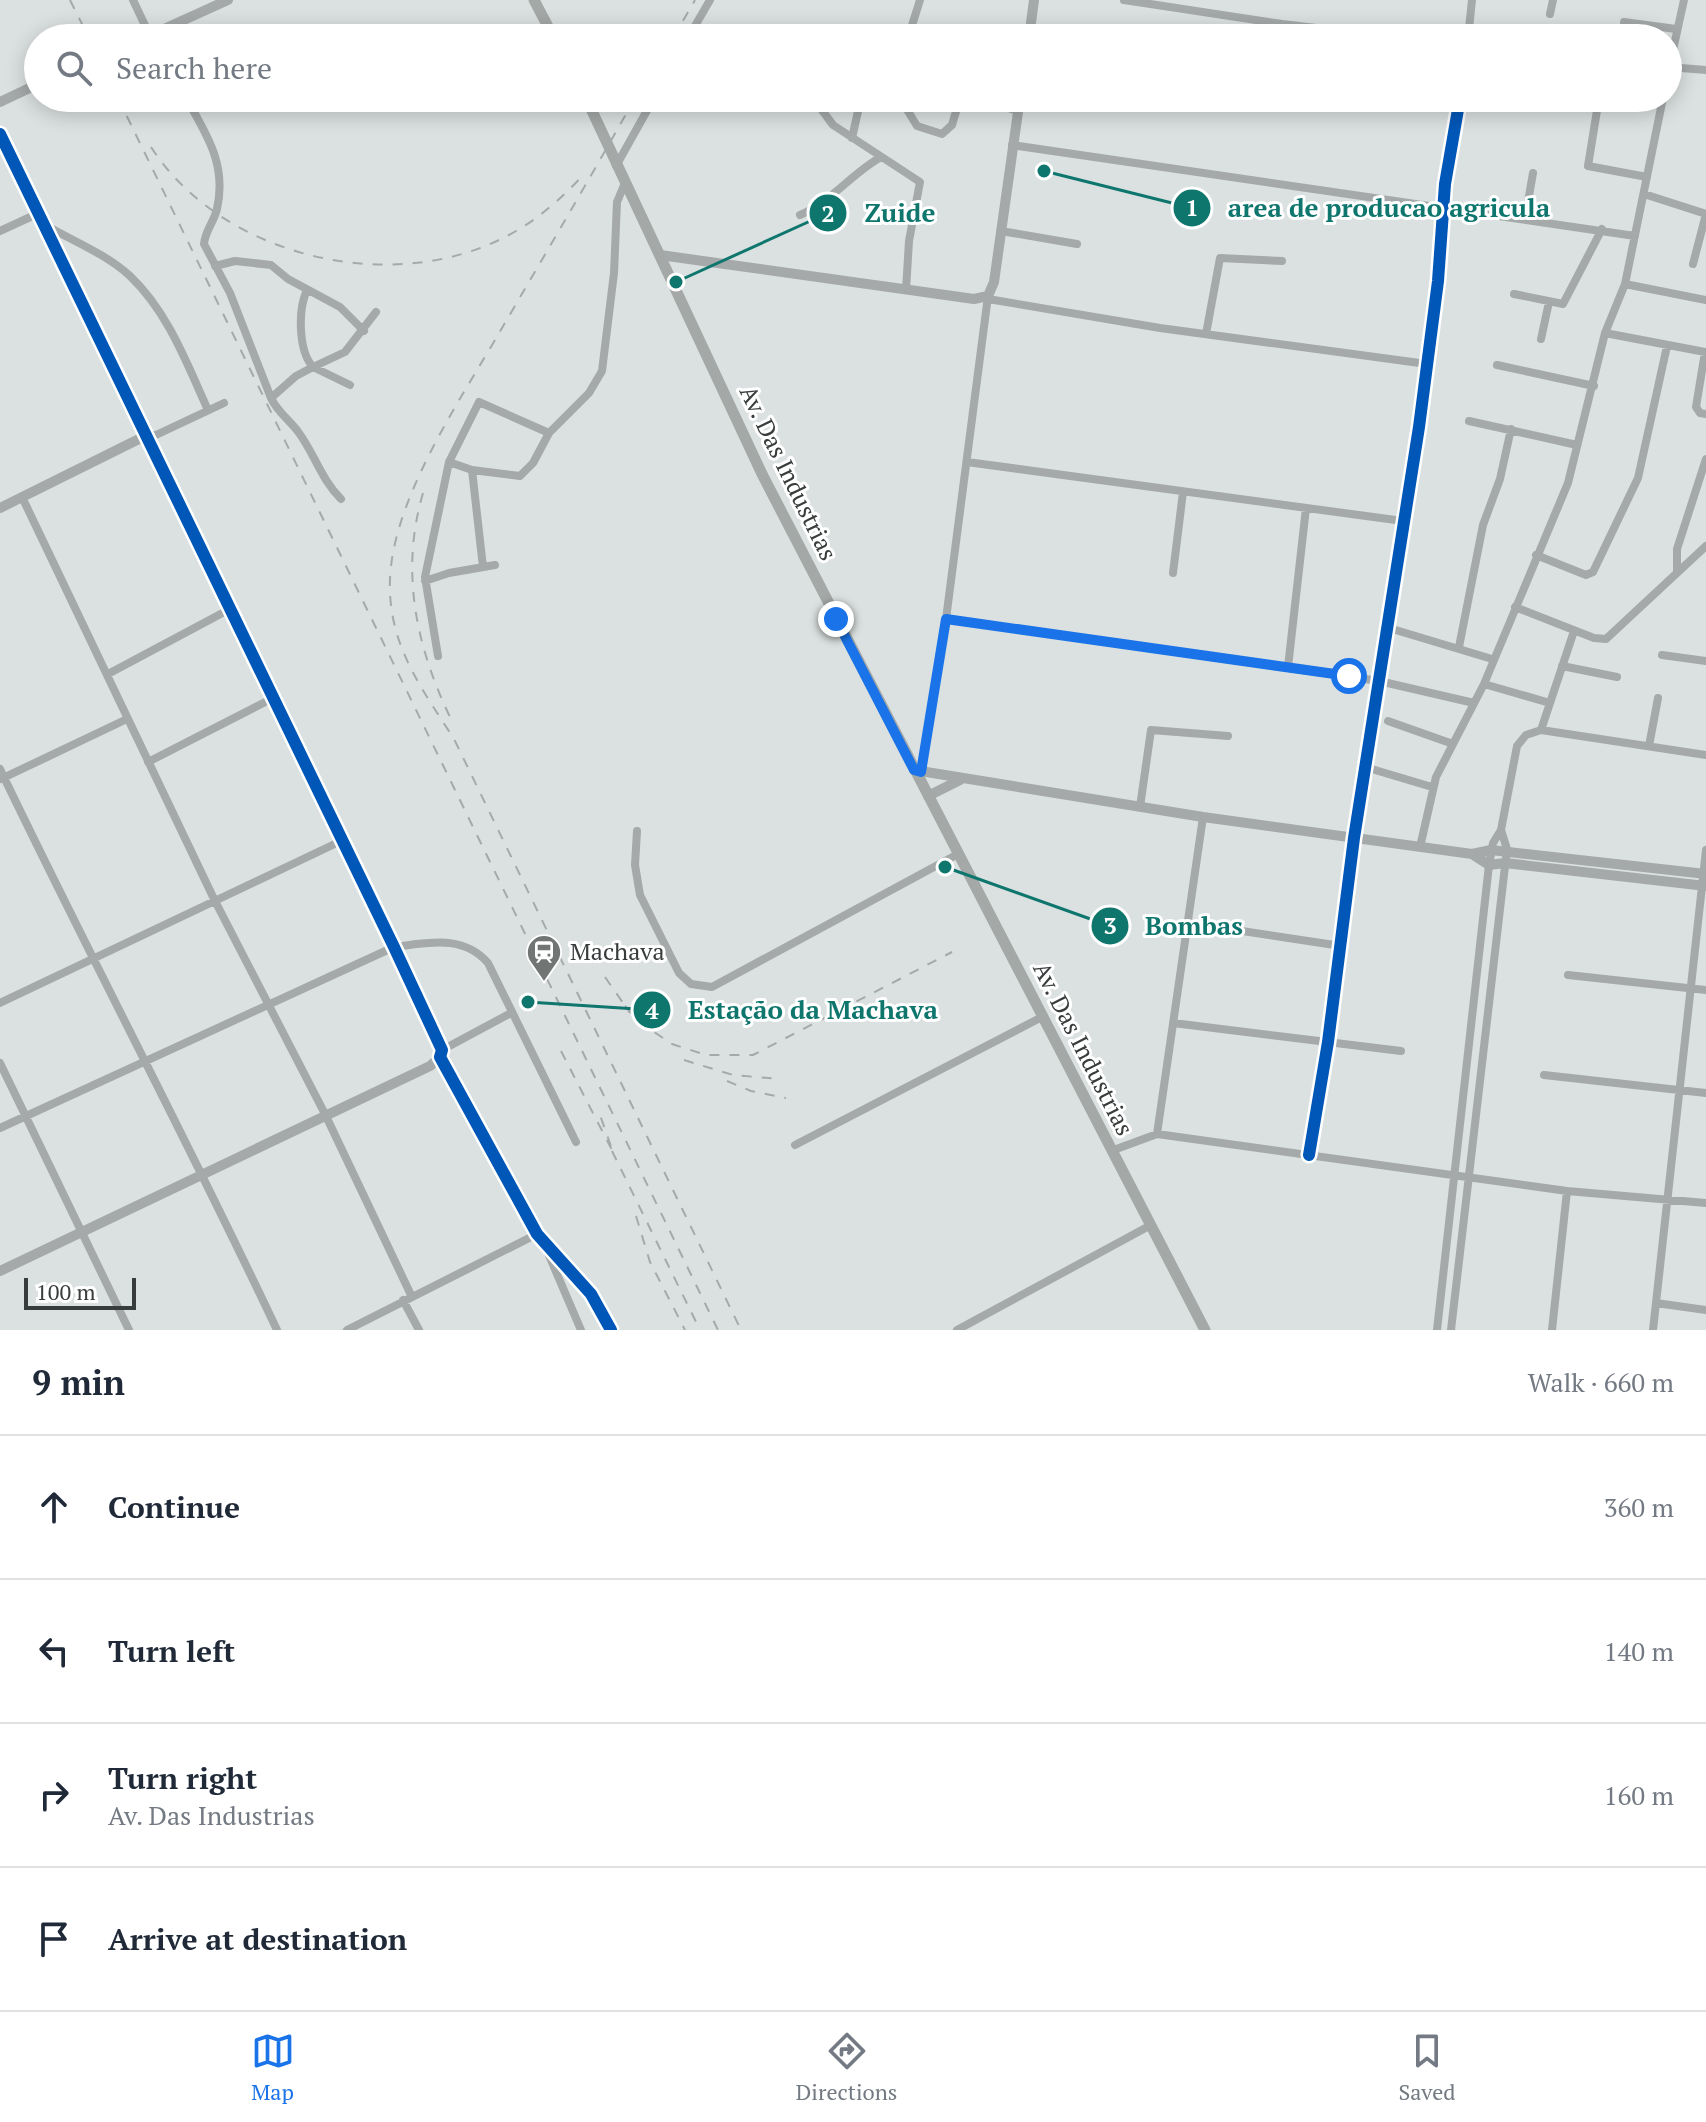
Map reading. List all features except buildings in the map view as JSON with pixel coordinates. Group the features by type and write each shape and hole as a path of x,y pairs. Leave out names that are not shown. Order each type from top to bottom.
{"main road":[{"path":"534,0 547,24"},
{"name":"Av. Das Industrias","path":"594,112 613,148 616,166 762,474 1205,1330"}],"street":[{"path":"133,0 143,24"},
{"path":"176,24 228,0"},
{"path":"696,24 710,0"},
{"path":"914,24 920,0"},
{"path":"1031,24 1034,0"},
{"path":"1124,0 1304,24"},
{"path":"1469,24 1472,0"},
{"path":"1550,14 1553,0"},
{"path":"1677,24 1684,0"},
{"path":"1624,22 1639,24"},
{"path":"1682,70 1706,70"},
{"path":"0,100 24,90"},
{"path":"195,112 206,130 218,162 220,189 216,214 204,244 230,293 276,410 306,443 323,481 341,499"},
{"path":"616,166 646,112"},
{"path":"823,112 833,125 920,182 909,241 906,290"},
{"path":"852,138 858,112"},
{"path":"908,112 917,126 942,134 952,125 956,112"},
{"path":"1018,112 994,282 988,297 946,619 918,771 1354,838 1472,854 1491,850 1506,857 1704,880"},
{"path":"1309,1155 1427,364 1445,210 1445,184 1458,112"},
{"path":"1597,112 1588,166 1647,177"},
{"path":"1420,847 1432,787 1484,684 1536,555 1564,496 1605,333 1625,284 1660,112"},
{"path":"0,134 394,947 441,1054 540,1238 581,1330"},
{"path":"1012,145 1635,236"},
{"path":"800,215 824,204 855,172 881,157"},
{"path":"1525,219 1533,173"},
{"path":"449,462 472,470 525,474 549,433 589,393 602,371 615,263 617,202 625,183"},
{"path":"1644,194 1706,214 1693,264"},
{"path":"0,231 39,213"},
{"path":"45,225 130,276 151,300 177,340 208,410"},
{"path":"1514,294 1564,303 1602,229"},
{"path":"1001,231 1077,244"},
{"path":"660,255 974,299 988,297 1206,334 1427,364"},
{"path":"1206,334 1220,258 1282,261"},
{"path":"215,266 259,261 271,265 307,290 340,307 364,331"},
{"path":"1625,284 1706,300"},
{"path":"307,290 301,311 305,356 313,367 350,385"},
{"path":"1541,339 1549,302"},
{"path":"271,398 296,376 345,352 376,312"},
{"path":"1605,333 1705,352 1696,407 1700,413 1706,414"},
{"path":"1536,555 1586,575 1593,572 1626,511 1638,478 1667,346"},
{"path":"1497,365 1594,386"},
{"path":"438,656 425,581 432,526 449,462 479,402 549,433"},
{"path":"0,508 147,435 156,435 224,403"},
{"path":"1469,421 1577,445"},
{"path":"1459,647 1483,525 1500,479 1511,429"},
{"path":"1677,571 1677,549 1706,459"},
{"path":"967,462 1403,521"},
{"path":"472,470 483,567"},
{"path":"1173,573 1183,492"},
{"path":"22,497 214,899 325,1114 419,1330"},
{"path":"1288,667 1306,508"},
{"path":"1515,607 1574,631 1606,639 1706,546"},
{"path":"425,581 495,565"},
{"path":"108,674 230,609"},
{"path":"946,619 1379,681 1474,703"},
{"path":"1389,628 1492,659"},
{"path":"1541,730 1574,631"},
{"path":"1662,655 1706,661"},
{"path":"1562,666 1617,677"},
{"path":"1484,684 1550,703"},
{"path":"148,762 273,698"},
{"path":"1649,746 1658,698"},
{"path":"127,719 1,775 144,1064 204,1175 277,1330"},
{"path":"1388,721 1453,744"},
{"path":"1140,807 1151,730 1228,736"},
{"path":"1437,1330 1491,850 1501,830 1517,746 1526,735 1541,730 1706,755"},
{"path":"1365,767 1432,787"},
{"path":"928,796 961,779"},
{"path":"1157,1134 1203,817"},
{"path":"1451,1330 1506,857 1501,830"},
{"path":"637,831 635,865 640,895 679,973 700,987 712,987 958,854"},
{"path":"0,1003 341,841"},
{"path":"1653,1330 1681,1090 1688,988 1706,850"},
{"path":"1472,854 1489,865"},
{"path":"1489,865 1506,857"},
{"path":"1486,895 1501,897"},
{"path":"1189,923 1341,946"},
{"path":"0,1128 394,947 439,942 477,951 488,963 576,1142"},
{"path":"1568,975 1706,990"},
{"path":"1475,989 1490,991"},
{"path":"0,1271 430,1066 441,1054 511,1013"},
{"path":"795,1145 1042,1017"},
{"path":"1173,1023 1401,1051"},
{"path":"0,1063 83,1229 129,1330"},
{"path":"1544,1075 1706,1093"},
{"path":"1111,1151 1157,1134 1567,1191 1706,1203"},
{"path":"1552,1330 1567,1191"},
{"path":"957,1330 1151,1225"},
{"path":"347,1330 407,1298 540,1238"},
{"path":"540,1238 591,1294 611,1330"},
{"path":"1656,1303 1706,1310"}],"railway":[{"path":"70,0 82,24"},
{"path":"681,24 695,0"},
{"path":"125,112 718,1330"},
{"path":"627,112 429,456 400,525 392,559 390,592 392,613 403,652 454,739 741,1330"},
{"path":"151,147 183,186 223,217 268,241 317,257 369,264 420,262 470,252 525,225 553,205 585,173"},
{"path":"423,493 413,551 415,608 428,663 450,717"},
{"path":"625,1006 642,1024 672,1044 706,1055 753,1055 952,952"},
{"path":"605,977 630,1013"},
{"path":"561,1051 613,1152 600,1115"},
{"path":"684,1060 733,1075 779,1079"},
{"path":"727,1081 751,1091 786,1098"},
{"path":"612,1151 700,1330"},
{"path":"636,1216 650,1262 685,1330"}],"cycle path":[{"path":"1309,1155 1328,1042 1354,838 1419,427 1438,281 1445,184 1458,112"},
{"path":"0,134 394,947 442,1050 440,1057 537,1234 591,1294 611,1330"}],"place":[{"name":"area de producao agricula","path":"1044,171"},
{"name":"Zuide","path":"676,282"},
{"name":"Bombas","path":"945,867"},
{"name":"Machava","path":"544,983"},
{"name":"Estação da Machava","path":"528,1002"}],"route":[{"path":"836,619 914,770 921,772 946,619 1349,676"}]}
